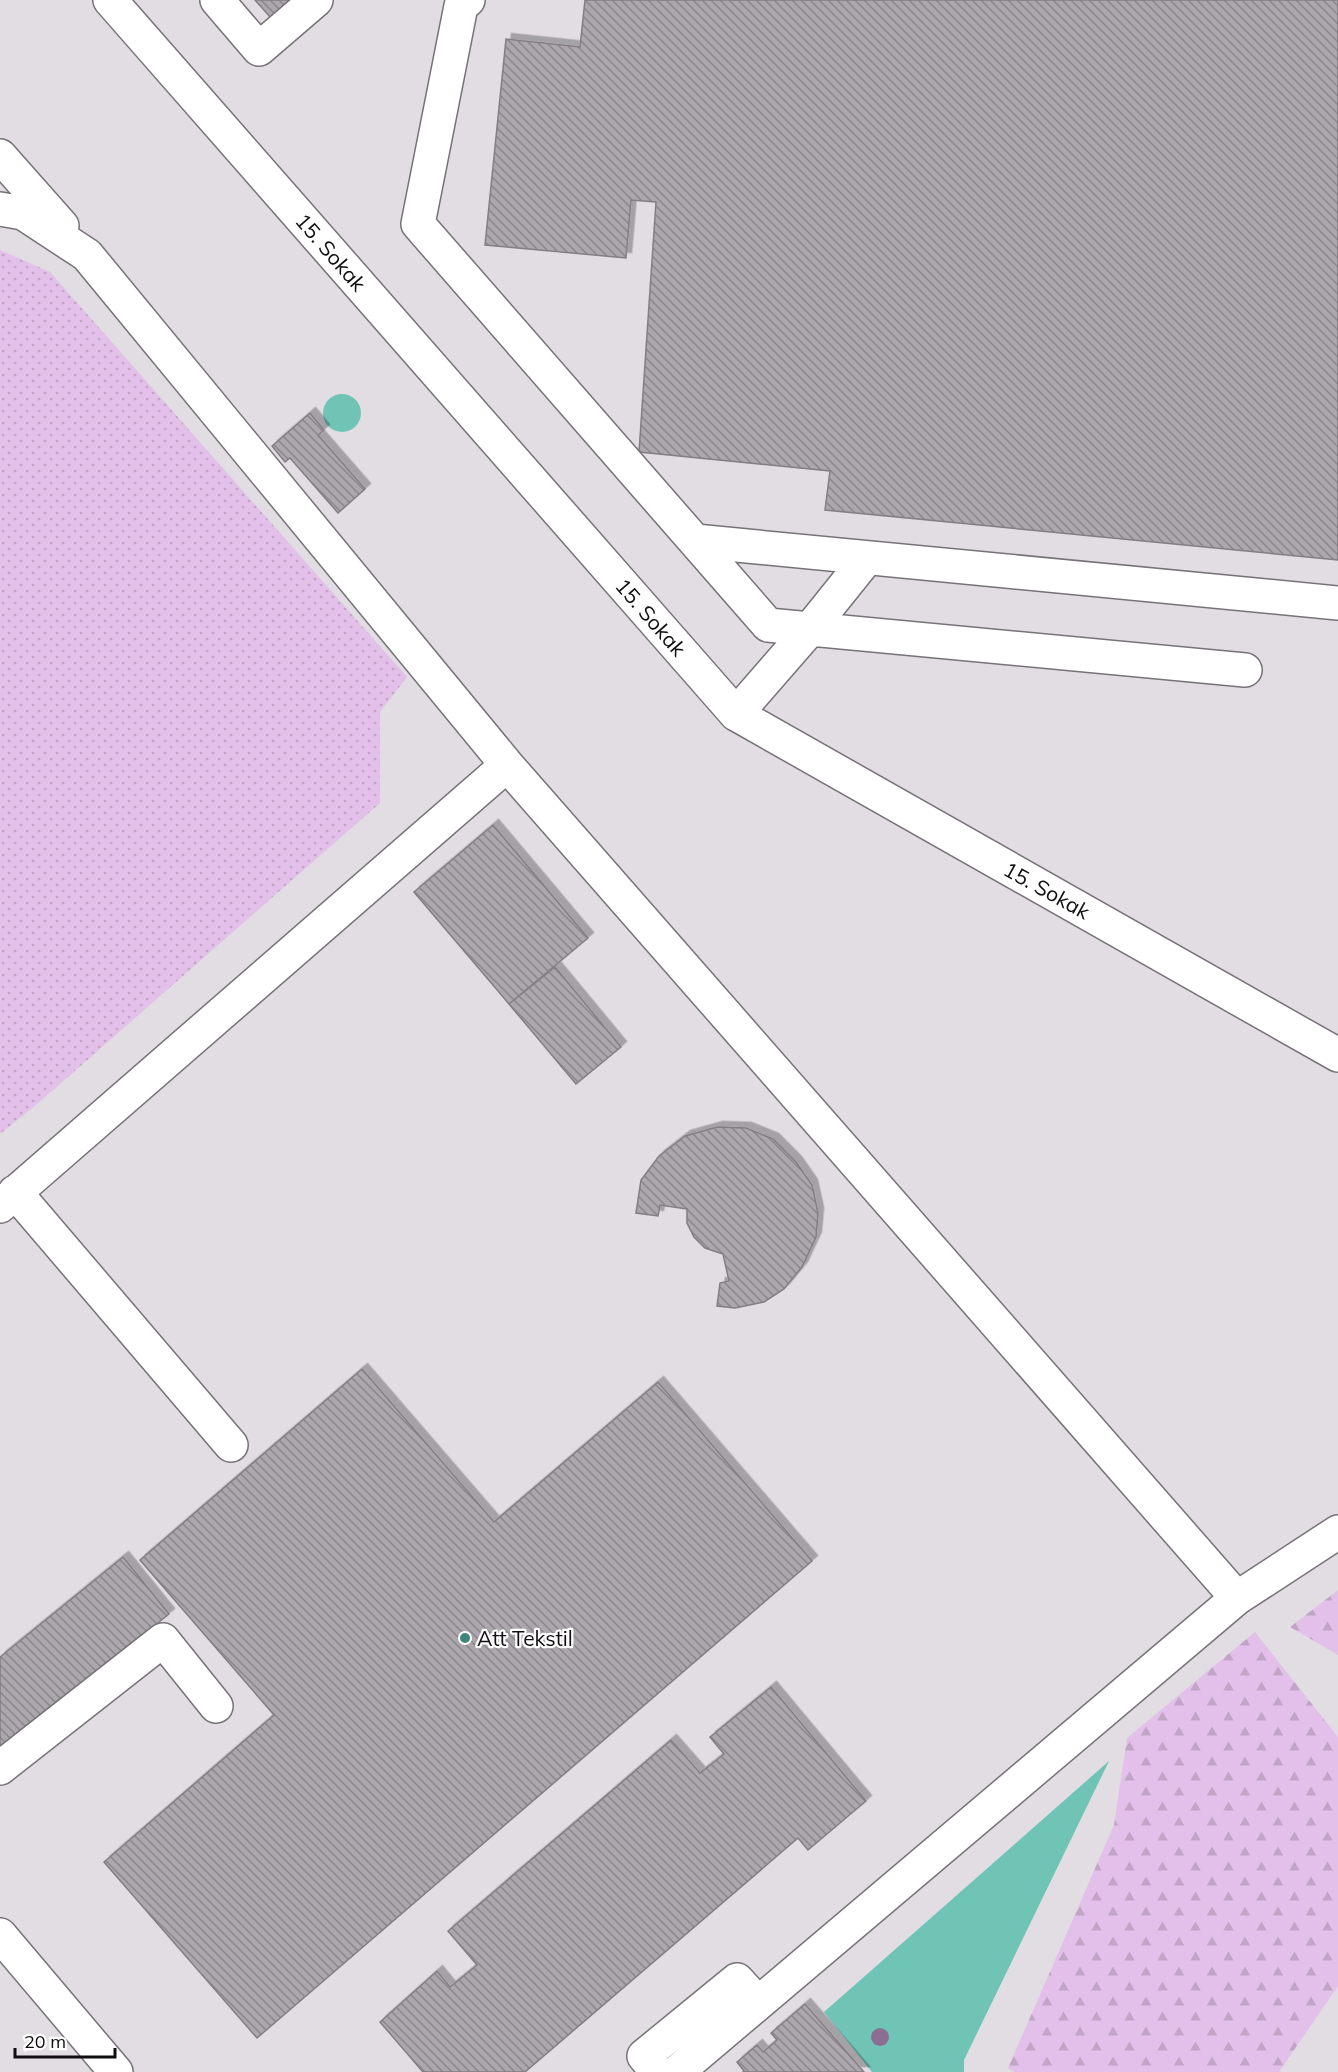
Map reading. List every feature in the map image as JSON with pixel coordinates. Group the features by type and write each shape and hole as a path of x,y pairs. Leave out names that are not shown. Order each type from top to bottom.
{"street":[{"name":"15. Sokak","path":"110,0 736,714 1338,1055"},
{"path":"217,0 259,49 315,0"},
{"path":"468,0 461,6 418,224 768,625 1245,669"},
{"path":"0,156 87,255 507,765 1237,1598"},
{"path":"0,210 23,213 87,255"},
{"path":"695,541 1338,603"},
{"path":"736,714 810,629 867,558"},
{"path":"231,1445 8,1199 507,765"},
{"path":"677,2072 1237,1598 1338,1532"},
{"path":"0,1768 163,1640 216,1706"},
{"path":"0,1935 116,2072"},
{"path":"657,2072 644,2056 737,1980 758,2003"}],"green space":[{"path":"0,250 50,272 407,677 380,712 380,803 0,1134"},
{"path":"1338,1590 1338,1655 1290,1627"},
{"path":"1255,1632 1338,1737 1338,1986 1279,2072 1014,2072 1008,2068 1114,1825 1127,1738"}],"shaded area":[{"path":"342,394 355,400 361,413 355,426 342,432 329,426 323,413 329,400"},
{"path":"1109,1761 964,2060 964,2072 872,2072 824,2012"}],"building":[{"path":"255,0 292,0 271,18"},
{"path":"585,0 1338,0 1338,560 825,510 830,471 639,452 656,202 631,200 626,258 485,245 506,39 580,47"},
{"path":"310,413 324,430 318,435 365,489 338,513 290,458 285,462 272,446"},
{"path":"493,825 588,938 509,1004 414,892"},
{"path":"555,967 621,1047 576,1084 509,1004"},
{"path":"717,1127 746,1128 773,1139 796,1162 812,1185 818,1213 816,1237 802,1267 784,1289 764,1302 735,1308 717,1306 720,1283 729,1281 723,1254 705,1248 694,1237 687,1223 687,1209 660,1205 658,1216 636,1213 641,1180 659,1156 685,1136"},
{"name":"Att Tekstil","path":"362,1369 494,1522 658,1382 812,1561 257,2038 104,1862 274,1715 140,1560"},
{"path":"123,1557 169,1614 0,1751 0,1657"},
{"path":"771,1687 866,1801 808,1850 798,1838 525,2072 423,2072 380,2022 437,1971 450,1987 477,1965 448,1931 671,1740 700,1773 724,1754 710,1737"},
{"path":"805,2004 864,2072 743,2072 737,2062 757,2045 763,2052 777,2040 771,2033"}],"place":[{"name":"Att Tekstil","path":"465,1638"}]}
